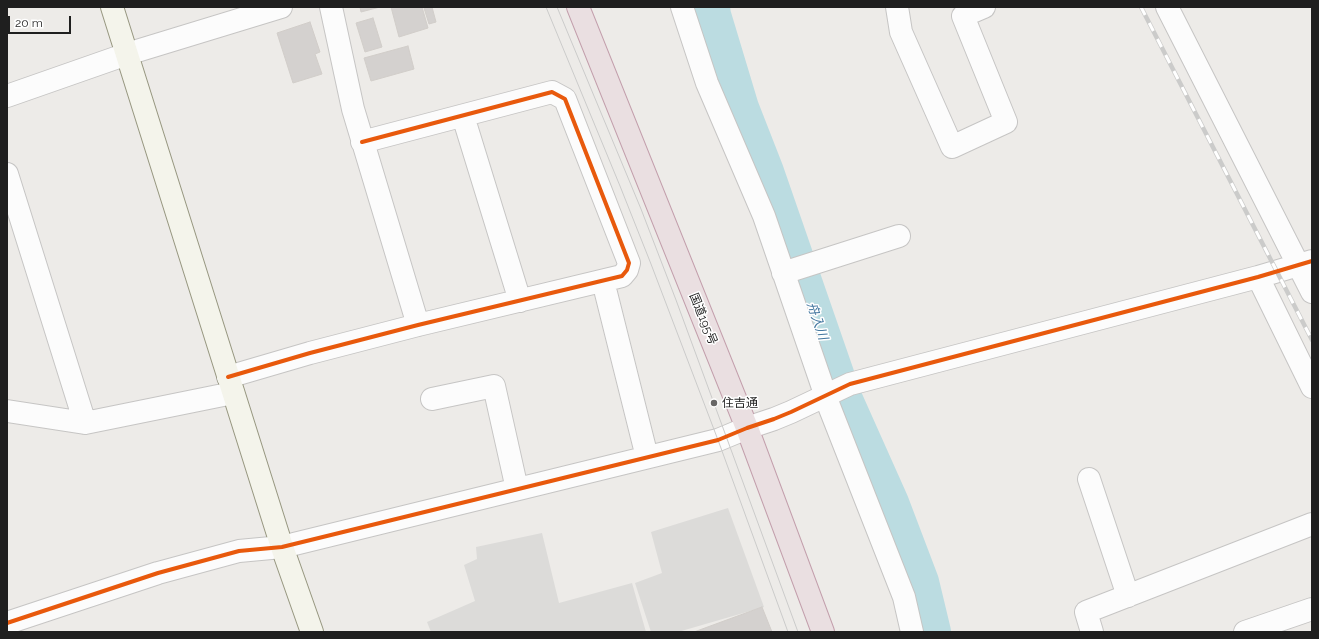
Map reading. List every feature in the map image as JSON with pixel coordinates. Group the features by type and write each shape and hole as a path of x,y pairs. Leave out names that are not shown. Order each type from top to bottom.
{"highway":[{"name":"国道195号","path":"578,7 747,428 823,632"}],"street":[{"path":"112,7 282,547 312,632"},
{"path":"7,96 127,54 281,7"},
{"path":"331,7 353,109 362,142 418,325"},
{"path":"897,7 901,32 952,147 1006,122 963,16 984,7"},
{"path":"1167,7 1305,263 1312,292"},
{"path":"688,8 708,83 764,216 783,273 828,395 849,459 904,597 912,632"},
{"path":"7,411 85,423 231,385 310,353 418,325 622,276 627,270 629,263 566,99 552,92 362,142"},
{"path":"463,116 520,301"},
{"path":"7,174 12,208 85,423"},
{"path":"783,273 899,236"},
{"path":"7,623 158,573 239,551 282,547 718,440 747,428 774,420 850,384 1258,277 1305,263"},
{"path":"1258,277 1312,387"},
{"path":"606,293 647,457"},
{"path":"432,399 494,386 517,489"},
{"path":"1089,479 1128,596"},
{"path":"1092,632 1086,612 1312,524"},
{"path":"1245,632 1312,609"}],"shaded area":[{"path":"728,508 764,607 678,632 651,632 635,583 662,573 651,532"},
{"path":"542,533 559,603 632,583 646,632 431,632 427,622 475,601 464,565 477,559 476,547"}],"building":[{"path":"360,7 380,7 361,12"},
{"path":"391,7 422,7 428,28 399,37"},
{"path":"432,7 436,22 429,24 424,8"},
{"path":"373,18 382,47 365,52 356,23"},
{"path":"310,22 320,52 315,54 322,74 293,83 277,33"},
{"path":"408,46 414,69 371,81 364,58"},
{"path":"762,607 772,632 694,632"}],"waterway":[{"name":"舟入川","path":"711,7 712,15 740,108 765,172 844,400 890,503 920,582 932,632"}],"tram line":[{"path":"546,7 651,264 718,440 788,632"},
{"path":"557,7 641,209 798,632"}],"railway":[{"path":"1141,7 1312,340"}],"cycle path":[{"path":"228,377 310,353 418,325 622,276 627,270 629,263 565,99 552,92 362,142"},
{"path":"7,623 158,573 239,551 282,547 718,440 791,412 850,384 1258,277 1312,261"}],"place":[{"name":"住吉通","path":"714,403"}]}
